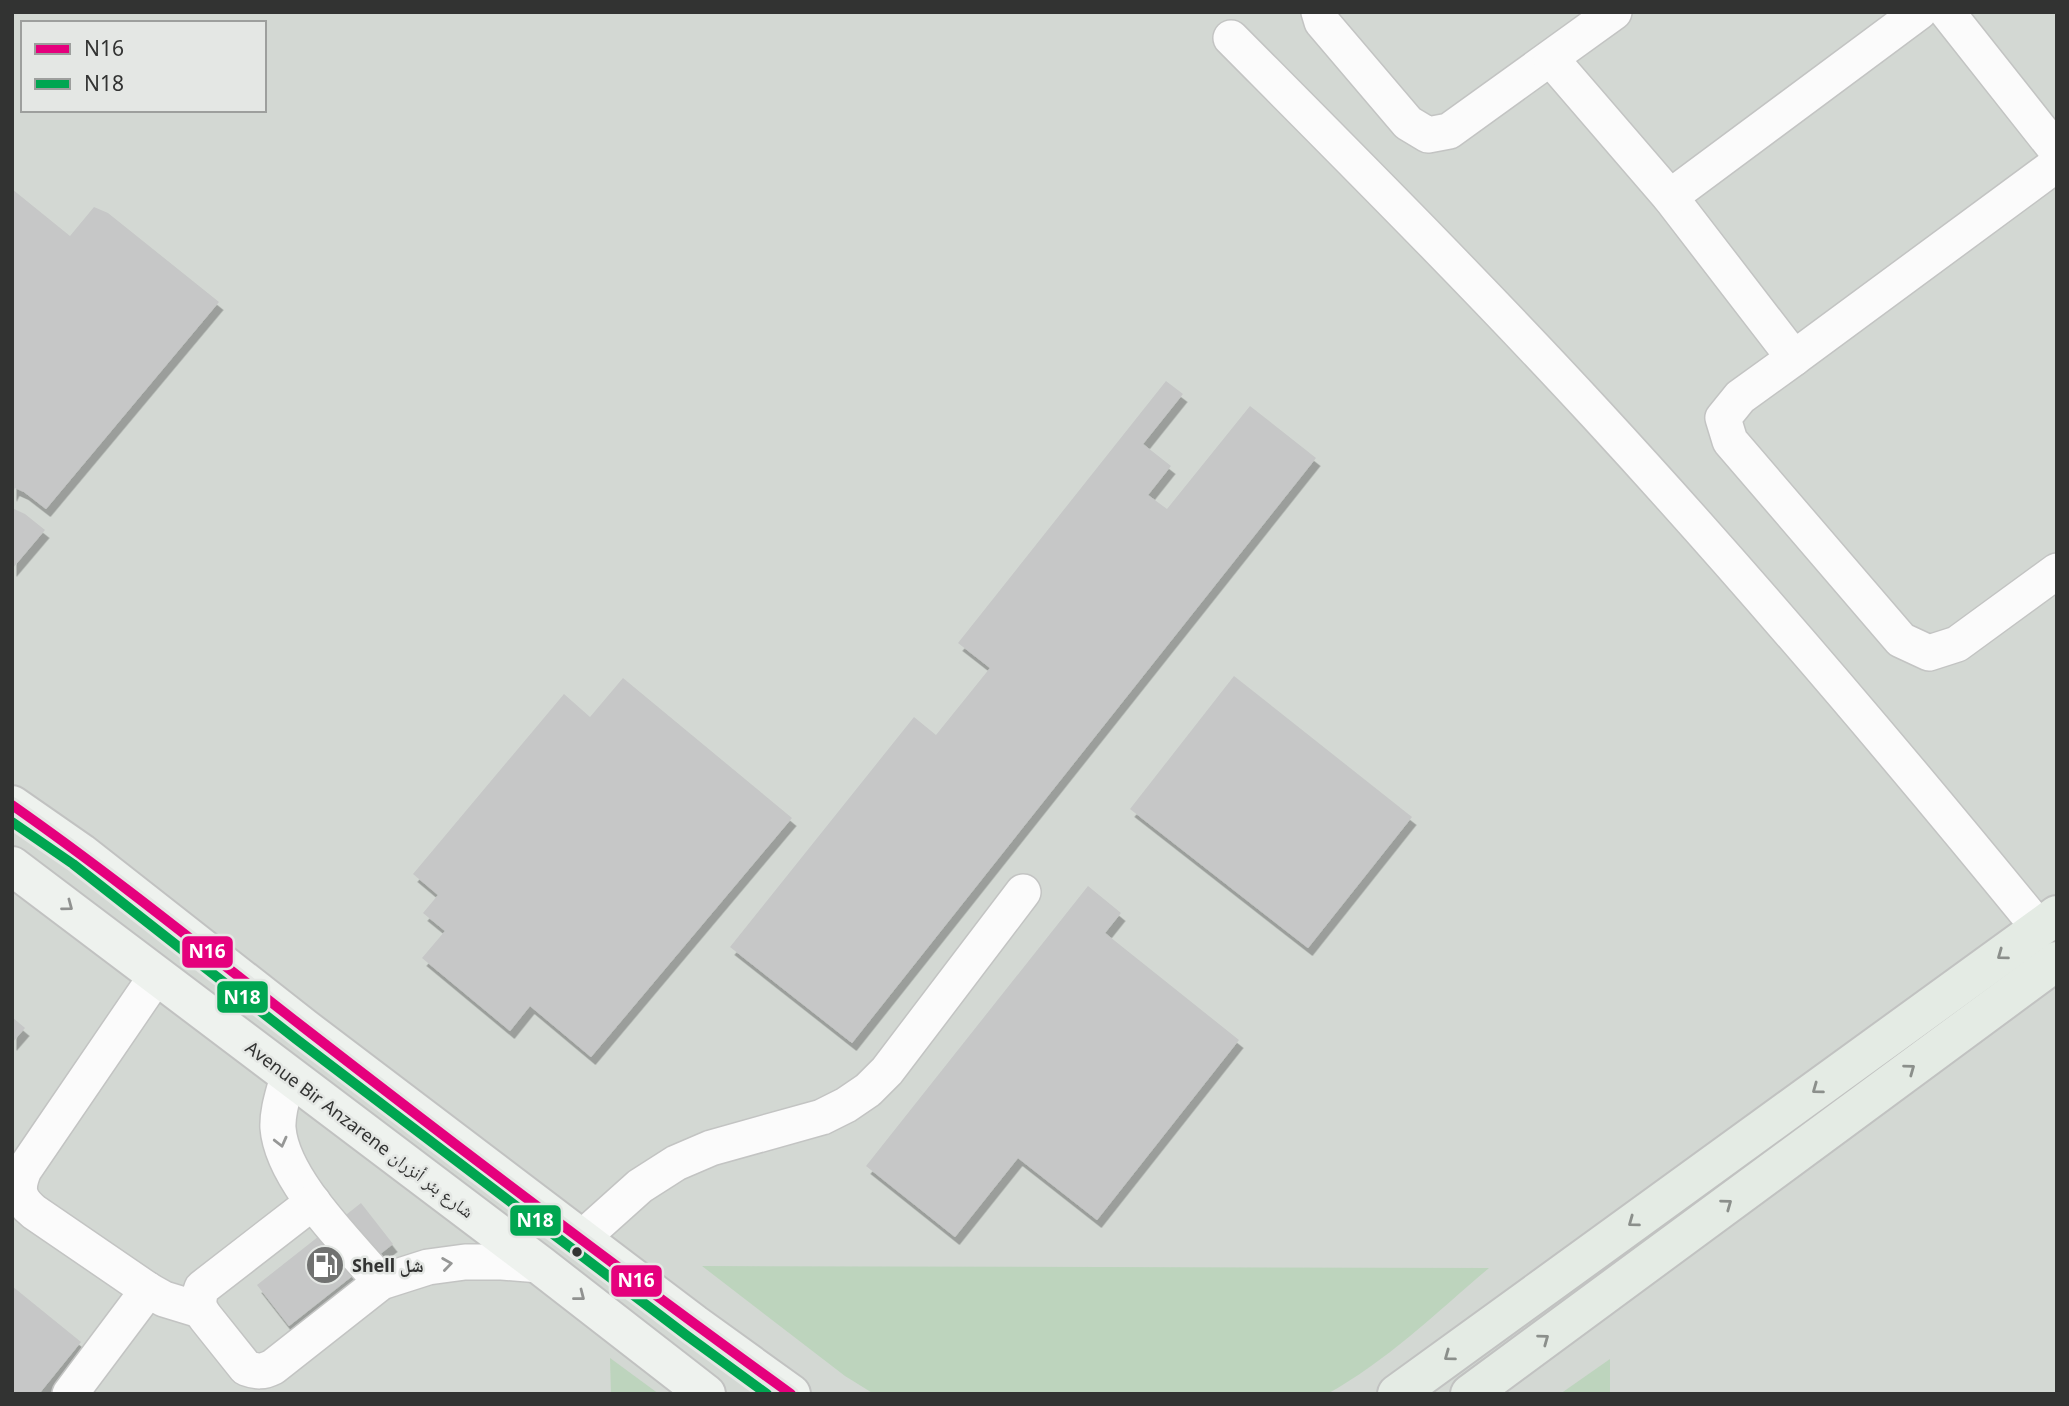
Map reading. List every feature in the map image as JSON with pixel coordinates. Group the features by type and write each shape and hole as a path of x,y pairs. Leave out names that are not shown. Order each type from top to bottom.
{"highway":[{"path":"1397,1394 2048,921"},
{"path":"1469,1394 2057,961"}],"main road":[{"path":"12,805 81,853 304,1028 694,1324 791,1394"},
{"name":"Avenue Bir Anzarene شارع بئر أنزران","path":"12,866 540,1265 706,1394"}],"lane":[{"path":"1319,12 1322,22 1408,123 1428,135 1449,131 1614,12"},
{"path":"1670,197 1919,12"},
{"path":"1947,12 2057,151"},
{"path":"1231,38 1458,268 1605,424 2048,921"},
{"path":"1551,59 1670,197 1794,358"},
{"path":"2057,164 1740,397 1723,418 1730,440 1901,640 1929,653 1957,644 2057,571"},
{"path":"582,1238 640,1186 676,1163 711,1148 822,1117 868,1090 887,1072 1023,892"},
{"path":"157,975 24,1170 19,1182 20,1194 25,1204 34,1212 148,1290 173,1302 200,1310"},
{"path":"288,1076 278,1126 281,1147 313,1202 381,1282"},
{"path":"313,1202 202,1289 198,1299 200,1310 246,1368 256,1372 273,1367 381,1282 428,1267 465,1262 540,1265"},
{"path":"70,1394 148,1290"}],"shaded area":[{"path":"12,12 2057,12 2057,1394 12,1394"}],"green space":[{"path":"702,1266 1489,1268 1391,1351 1327,1394 874,1394 845,1376"},
{"path":"610,1358 659,1394 611,1394"},
{"path":"1610,1359 1610,1394 1560,1394"}],"building":[{"path":"12,189 70,236 94,207 108,213 219,302 46,509 15,488 12,494"},
{"path":"1166,381 1183,394 1143,444 1171,466 1148,495 1167,509 1250,406 1316,458 852,1043 730,947 914,717 936,735 990,668 958,643"},
{"path":"12,508 25,514 45,530 12,569"},
{"path":"1234,676 1412,817 1308,948 1130,809"},
{"path":"623,678 792,818 591,1057 530,1006 510,1031 422,958 445,931 423,913 438,895 413,874 564,694 590,717"},
{"path":"1088,886 1121,913 1105,933 1239,1040 1097,1220 1018,1158 955,1237 866,1166"},
{"path":"12,1017 25,1028 12,1043"},
{"name":"Shell شل","path":"361,1203 393,1244 289,1326 257,1285"},
{"path":"12,1286 81,1342 39,1394 12,1394"}],"transit line":[{"name":"N16","path":"12,805 123,886 546,1213 791,1394"},
{"name":"N18","path":"12,822 73,864 296,1039 767,1394"}],"place":[{"name":"Shell شل","path":"325,1265"}]}
